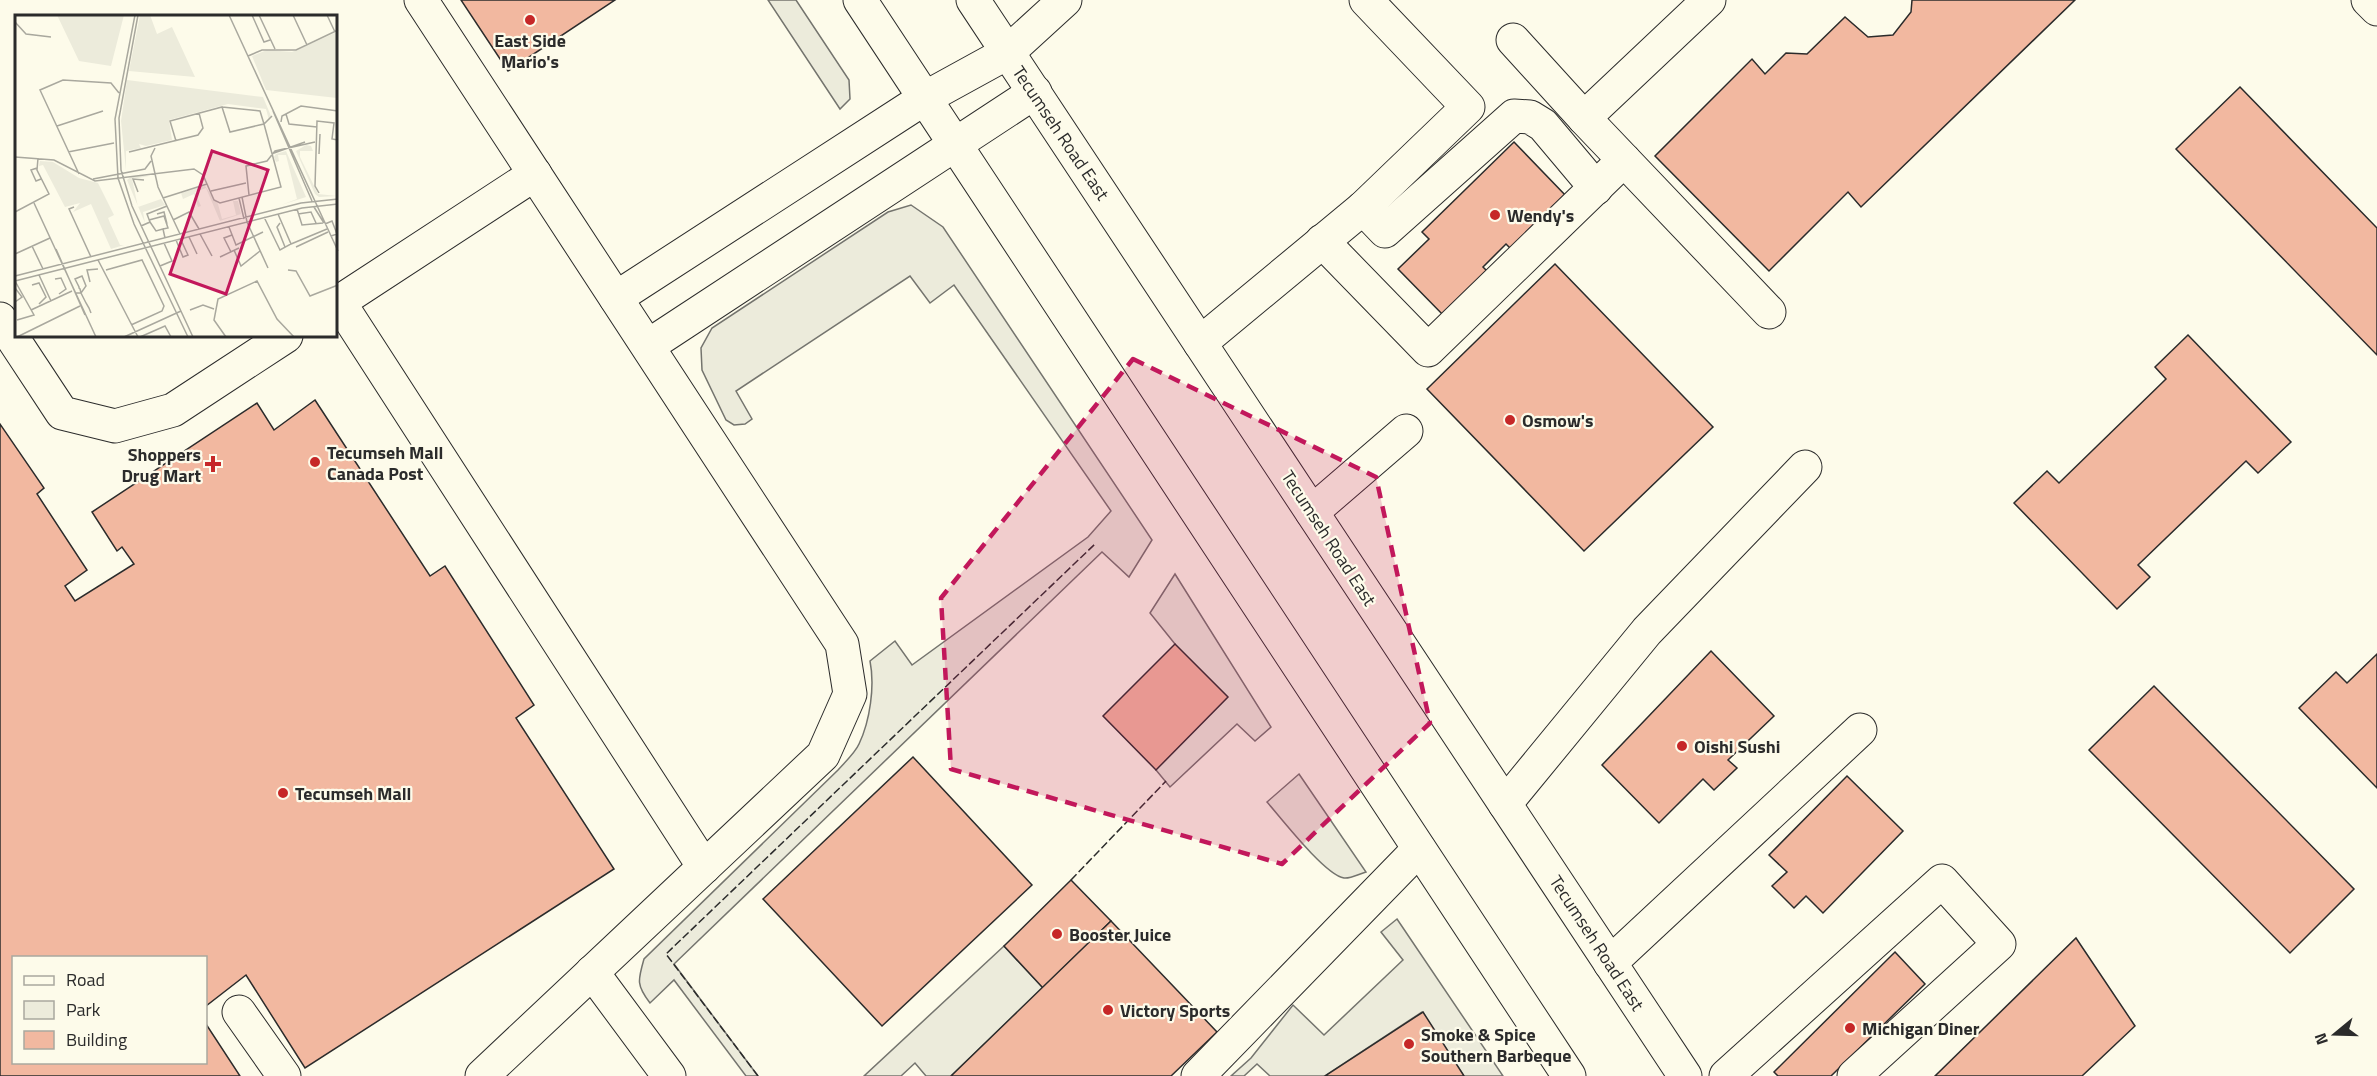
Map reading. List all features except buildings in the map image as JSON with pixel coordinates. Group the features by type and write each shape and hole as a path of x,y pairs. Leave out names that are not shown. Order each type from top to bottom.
{"main road":[{"path":"421,0 842,644 850,694 823,755 482,1076"},
{"path":"860,0 1569,1076"},
{"name":"Tecumseh Road East","path":"973,0 1684,1076"},
{"path":"616,298 925,98 1007,53 1065,0"},
{"path":"1200,343 1363,208 1468,107 1366,0"},
{"path":"1584,118 1709,0"},
{"path":"2368,0 2377,9"},
{"path":"1513,40 1769,312"},
{"path":"648,346 1035,92"},
{"path":"1363,208 1385,231 1514,116 1530,117 1543,125 1596,188"},
{"path":"1322,241 1428,350 1624,160"},
{"path":"535,174 338,303 704,867"},
{"path":"0,319 62,412 115,426 173,410 283,338"},
{"path":"1312,512 1406,431"},
{"path":"1505,804 1647,631 1805,467"},
{"path":"1610,963 1860,730"},
{"path":"1198,1076 1419,849"},
{"path":"1726,1076 1942,880 1999,944 1854,1076"},
{"path":"592,972 669,1076"},
{"path":"239,1011 284,1076"}],"highlighted area":[{"path":"1133,359 1376,477 1430,723 1282,864 951,769 941,598"}],"green space":[{"path":"768,0 796,0 849,80 850,99 840,109"},
{"path":"911,205 943,227 1152,540 1129,577 1102,552 674,964 758,1076 746,1076 674,980 650,1003 640,987 640,972 644,959 855,751 863,735 870,703 872,681 870,661 895,641 912,665 1088,537 1111,511 954,285 930,303 910,276 736,391 752,419 745,424 734,425 726,420 702,370 701,348 712,328 888,212"},
{"path":"1175,574 1271,727 1255,741 1237,724 1170,787 1156,770 1175,644 1150,613"},
{"path":"1299,774 1366,872 1346,878 1336,875 1315,857 1267,802"},
{"path":"1397,919 1503,1076 1464,1076 1422,1012 1325,1076 1270,1076 1257,1064 1244,1076 1231,1076 1251,1058 1293,1005 1324,1035 1403,960 1381,932"},
{"path":"1004,946 1043,988 951,1076 926,1076 915,1063 901,1076 864,1076"}],"fence":[{"path":"758,1076 666,954 1095,544"},
{"path":"1071,880 1166,781"}],"place":[{"name":"East Side Mario's","path":"530,20"},
{"name":"Wendy's","path":"1495,215"},
{"name":"Osmow's","path":"1510,420"},
{"name":"Tecumseh Mall Canada Post","path":"315,462"},
{"name":"Shoppers Drug Mart","path":"213,464"},
{"name":"Oishi Sushi","path":"1682,746"},
{"name":"Tecumseh Mall","path":"283,793"},
{"name":"Booster Juice","path":"1057,934"},
{"name":"Victory Sports","path":"1108,1010"},
{"name":"Michigan Diner","path":"1850,1028"},
{"name":"Smoke & Spice Southern Barbeque","path":"1409,1044"}]}
